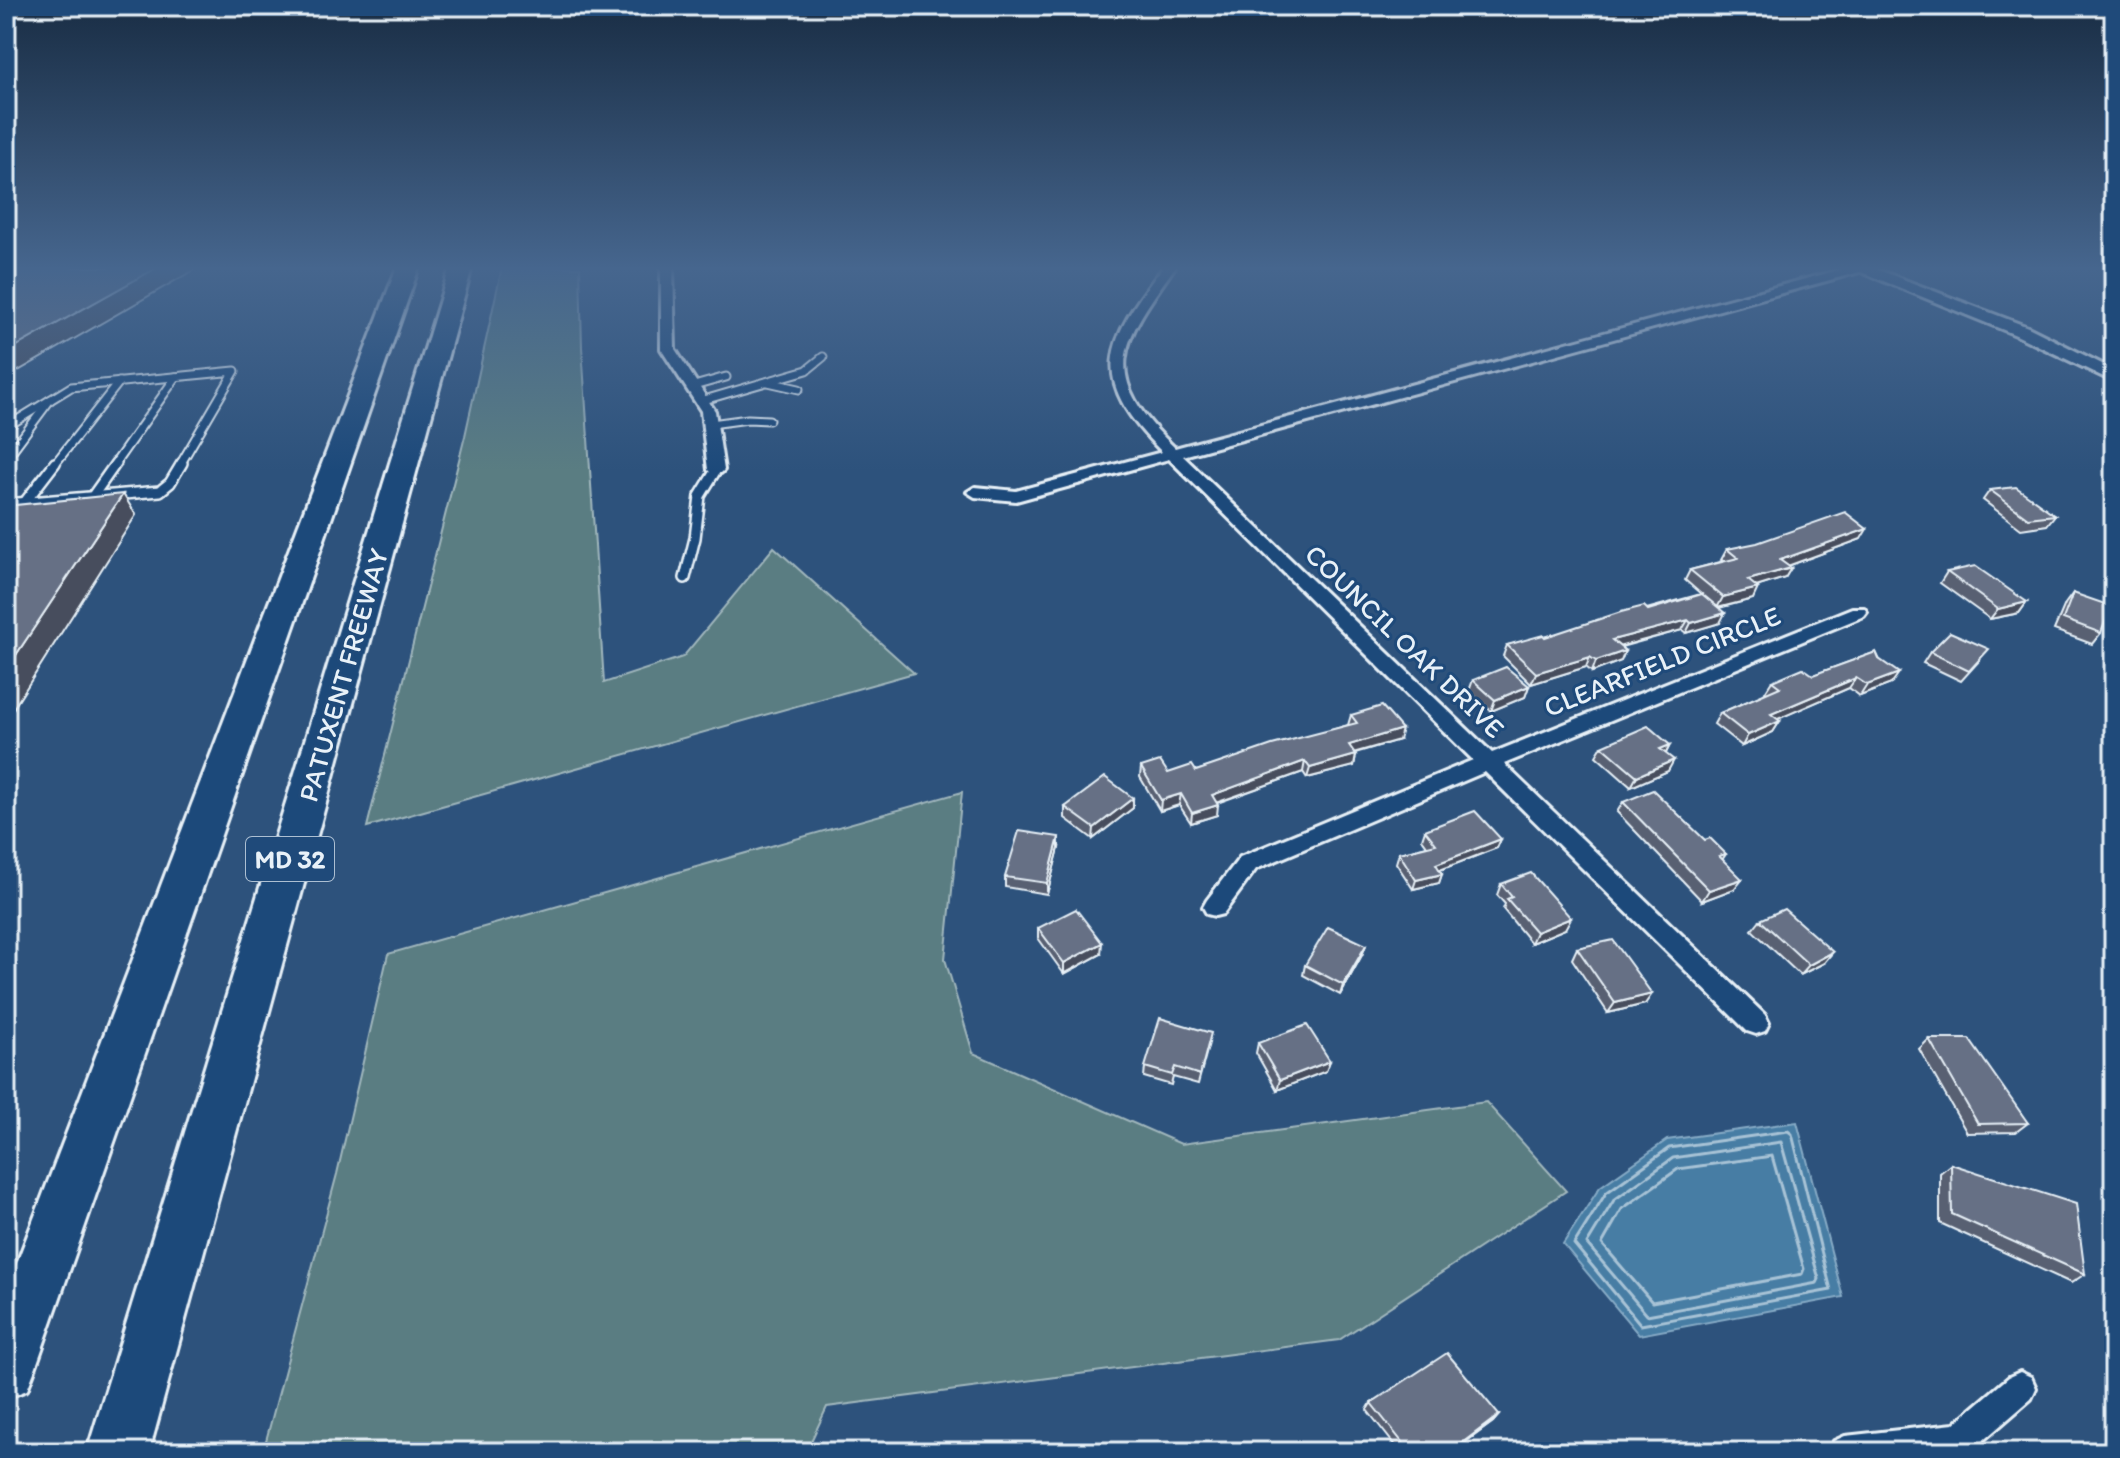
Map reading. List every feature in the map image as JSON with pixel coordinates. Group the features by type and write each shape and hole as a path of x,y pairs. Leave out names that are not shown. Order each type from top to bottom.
{"highway":[{"path":"6,1369 383,335"},
{"name":"PATUXENT FREEWAY","path":"118,1452 441,335"}],"street":[{"path":"668,335 668,349 677,367 704,400 711,424 716,470"},
{"name":"COUNCIL OAK DRIVE","path":"1124,335 1117,366 1127,403 1172,454 1756,1023"},
{"path":"975,492 1016,496 1608,335"},
{"path":"2028,335 2114,377"},
{"name":"CLEARFIELD CIRCLE","path":"1215,907 1248,863 1285,845 1858,612"},
{"path":"1845,1452 1961,1439 2020,1388"}],"lane":[{"path":"704,400 807,370 823,357"},
{"path":"6,427 71,387 235,371 170,483 160,491 6,504"},
{"path":"92,497 176,377"},
{"path":"694,386 726,377"},
{"path":"25,502 119,382"},
{"path":"766,382 799,389"},
{"path":"6,459 51,398"},
{"path":"711,424 748,419 769,420"},
{"path":"685,578 695,538 700,496 716,470"}],"green space":[{"path":"487,335 582,335 604,683 683,657 774,547 914,673 367,827 465,436"},
{"path":"962,792 945,959 973,1053 1181,1144 1486,1102 1566,1191 1339,1340 827,1407 806,1452 263,1452 337,1174 388,954"}],"water":[{"path":"1797,1122 1843,1297 1639,1335 1563,1244 1600,1187 1667,1140"}],"building":[{"path":"6,335 36,335 6,352"},
{"path":"2016,487 2055,515 2028,518 1990,490"},
{"path":"123,494 6,670 6,506"},
{"path":"1845,512 1867,529 1780,560 1791,568 1748,580 1758,588 1723,597 1690,570 1738,558 1727,549 1757,543"},
{"path":"1975,566 2027,602 1998,609 1947,572"},
{"path":"2073,593 2111,606 2101,633 2063,619"},
{"path":"1702,594 1725,613 1612,640 1625,651 1596,661 1590,657 1536,673 1507,645 1545,637 1621,612 1644,606 1648,610"},
{"path":"1950,632 1989,649 1969,671 1930,652"},
{"path":"1876,652 1879,659 1899,673 1867,685 1856,678 1771,714 1780,721 1748,735 1720,713 1780,687 1772,681 1803,668 1813,675"},
{"path":"1506,667 1529,686 1495,700 1473,680"},
{"path":"1382,706 1402,729 1349,745 1356,755 1310,768 1305,761 1212,795 1218,805 1192,813 1181,794 1161,800 1141,767 1160,761 1168,773 1192,765 1196,771 1272,745 1357,723 1351,715"},
{"path":"1648,726 1670,745 1660,749 1674,760 1637,776 1602,746"},
{"path":"1105,777 1133,798 1094,828 1065,807"},
{"path":"1653,790 1705,840 1710,838 1726,854 1719,856 1742,879 1709,890 1623,802"},
{"path":"1475,811 1501,839 1436,864 1442,874 1416,880 1399,853 1436,844 1425,830"},
{"path":"1019,831 1059,837 1047,883 1005,877"},
{"path":"1531,873 1571,918 1536,932 1507,899 1512,897 1501,884"},
{"path":"1076,909 1102,943 1064,963 1038,928"},
{"path":"1784,909 1833,952 1809,965 1760,920"},
{"path":"1328,927 1366,945 1343,985 1305,965"},
{"path":"1613,940 1652,994 1615,1003 1577,948"},
{"path":"1160,1018 1211,1033 1200,1075 1175,1067 1172,1075 1145,1067"},
{"path":"1307,1025 1330,1061 1280,1080 1258,1043"},
{"path":"1929,1039 1969,1039 2028,1123 1978,1124"},
{"path":"1951,1164 2076,1204 2085,1274 1952,1214"},
{"path":"1447,1353 1499,1415 1450,1452 1410,1452 1371,1403"}]}
